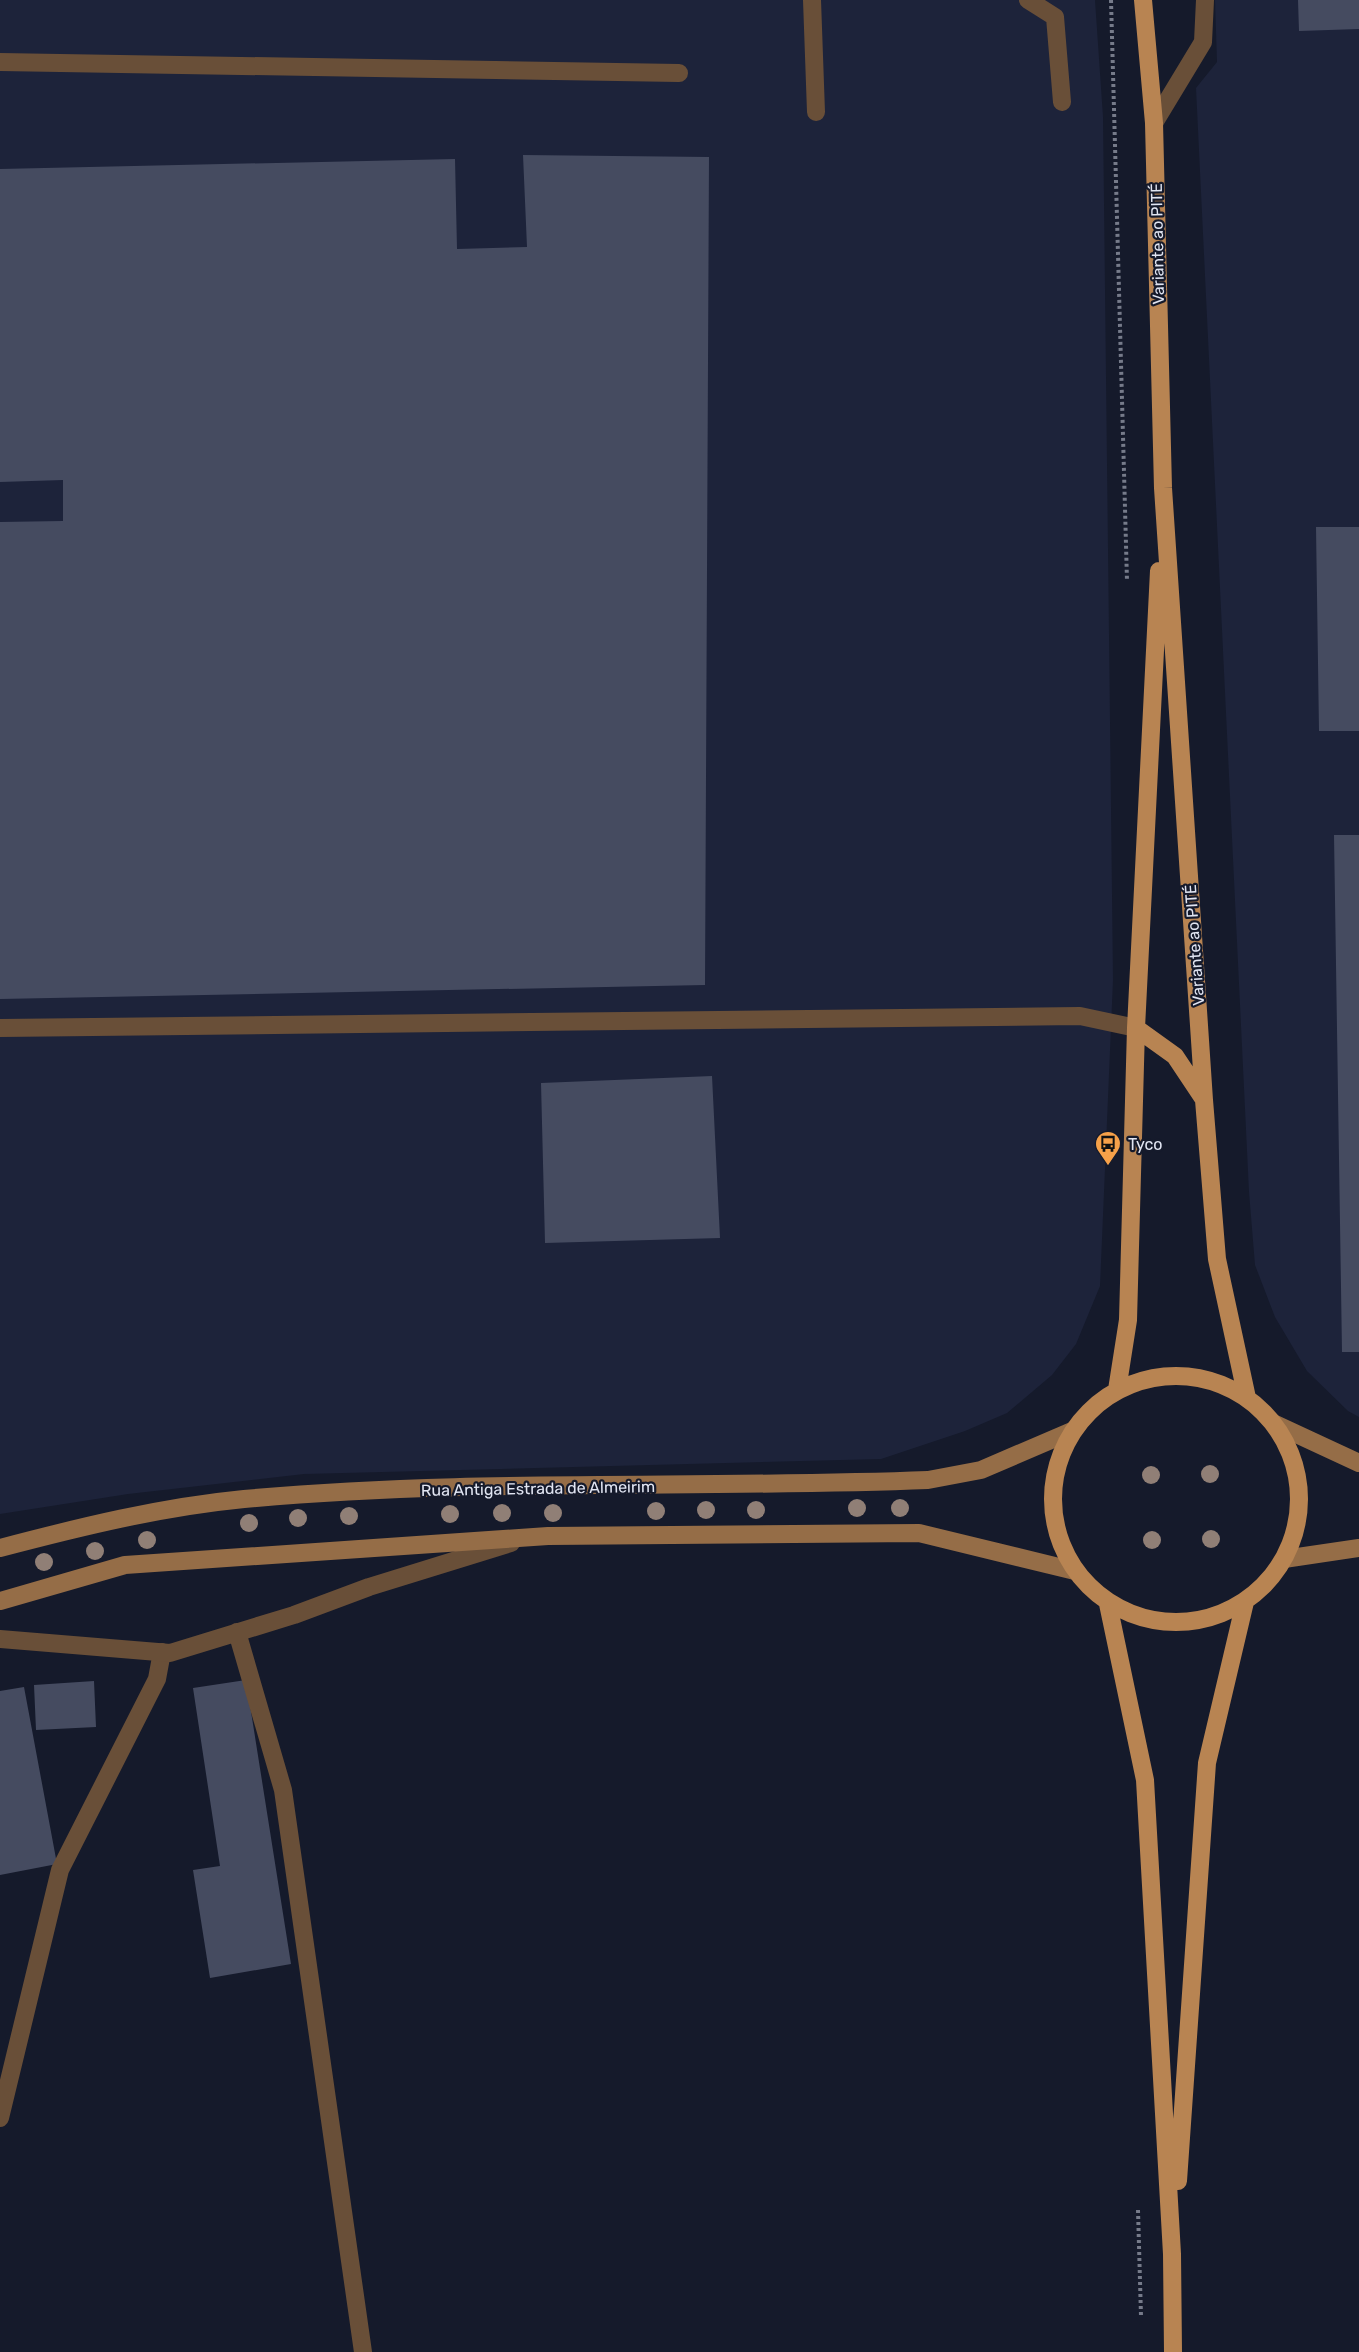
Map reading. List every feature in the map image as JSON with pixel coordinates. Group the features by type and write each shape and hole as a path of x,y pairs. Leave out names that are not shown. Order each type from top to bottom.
{"main road":[{"name":"Variante ao PITÉ","path":"1143,0 1154,123 1163,488 1204,1100 1217,1259 1247,1398"},
{"name":"Variante ao PITÉ","path":"1117,1390 1128,1320 1136,1028 1163,488"},
{"path":"1136,1028 1175,1056 1204,1100"},
{"path":"1182,1375 1229,1387 1247,1398 1275,1424 1295,1467 1299,1513 1284,1559 1278,1570 1245,1602 1210,1619 1186,1623 1144,1620 1108,1604 1075,1571 1056,1531 1052,1510 1057,1466 1072,1431 1096,1405 1117,1390 1137,1381 1182,1375"},
{"path":"1172,2254 1207,1763 1245,1602"},
{"path":"1108,1604 1145,1780 1172,2254 1173,2352"}],"street":[{"path":"812,0 816,112"},
{"path":"1028,0 1055,18 1062,102"},
{"path":"1154,123 1203,42 1204,0"},
{"path":"0,62 679,73"},
{"path":"0,1028 1080,1016 1136,1028"},
{"path":"1275,1424 1359,1463"},
{"name":"Rua Antiga Estrada de Almeirim","path":"0,1548 89,1525 253,1499 376,1491 928,1480 981,1470 1072,1431"},
{"path":"0,1601 125,1565 548,1536 919,1533 1075,1571"},
{"path":"0,1640 170,1653 493,1547 548,1536"},
{"path":"1284,1559 1359,1548"},
{"path":"237,1632 283,1790 363,2352"},
{"path":"0,2118 60,1870 157,1679 162,1652"}],"path":[{"path":"1111,0 1128,592"}],"shaded area":[{"path":"0,0 1095,0 1103,117 1113,980 1100,1286 1076,1344 1052,1375 1007,1413 965,1431 881,1459 304,1474 128,1494 0,1514"},
{"path":"1215,0 1359,0 1359,1417 1348,1411 1307,1371 1275,1317 1255,1265 1249,1192 1196,88 1217,62"}],"building":[{"path":"1298,0 1359,0 1359,29 1299,31"},
{"path":"523,155 709,157 705,985 0,999 0,522 63,521 63,480 0,482 0,169 455,159 457,249 527,247"},
{"path":"1316,527 1359,527 1359,731 1319,731"},
{"path":"1334,835 1359,835 1359,1352 1342,1352"},
{"path":"712,1076 720,1238 545,1243 541,1083"},
{"path":"246,1680 291,1964 210,1978 193,1870 220,1866 193,1688"},
{"path":"94,1681 96,1727 36,1730 34,1685"},
{"path":"24,1687 57,1864 0,1875 0,1691"}],"place":[{"name":"Tyco","path":"1108,1167"}]}
